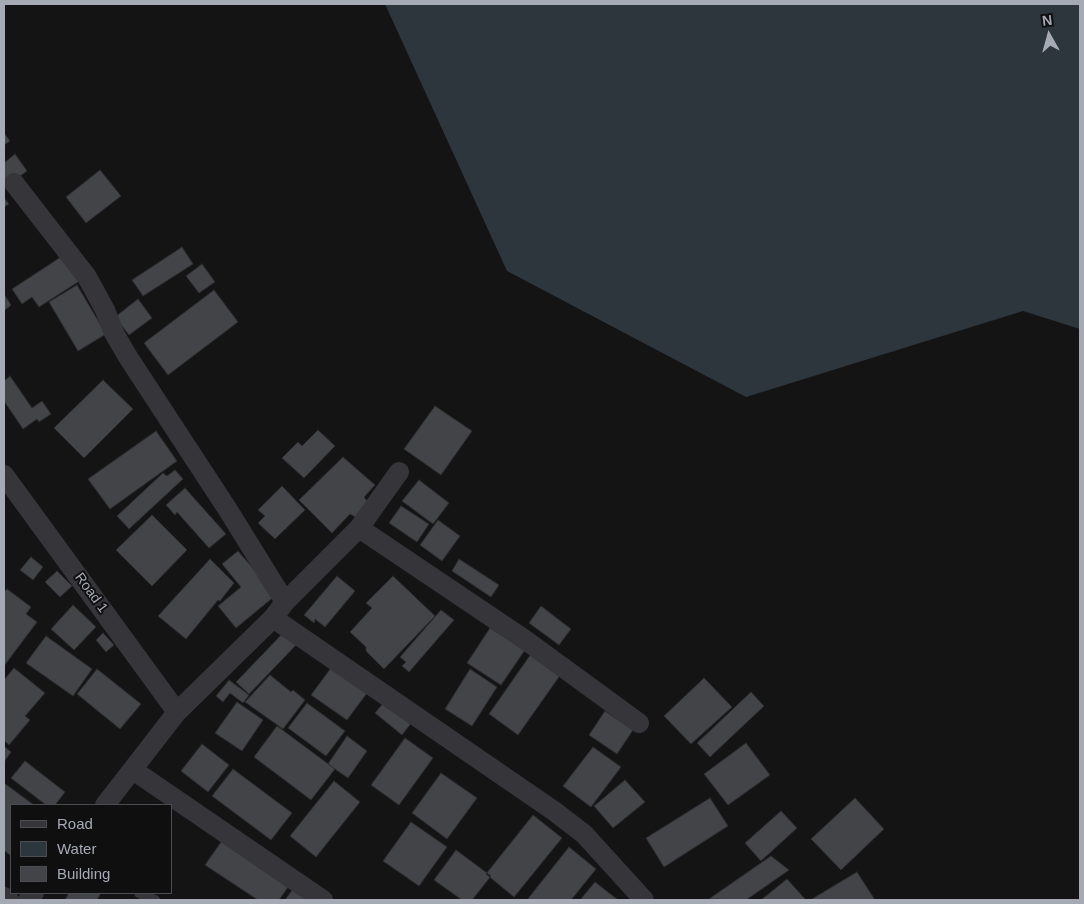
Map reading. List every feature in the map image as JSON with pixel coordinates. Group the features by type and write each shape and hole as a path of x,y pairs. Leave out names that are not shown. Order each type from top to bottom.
{"street":[{"path":"14,183 87,277 105,310 114,333 128,357 228,510 285,602"},
{"path":"106,804 177,712 273,618 285,602 359,528 398,472"},
{"name":"Road 1","path":"4,475 177,712"},
{"path":"359,528 524,639 639,723"},
{"path":"273,618 554,811 584,834 644,900"},
{"path":"133,770 322,900"},
{"path":"4,897 9,900"}],"lane":[{"path":"141,894 155,900"}],"water":[{"path":"385,4 1080,4 1080,329 1023,311 746,397 507,271"}],"building":[{"path":"4,133 10,141 4,145"},
{"path":"15,154 27,171 9,184 4,177 4,163"},
{"path":"100,170 121,196 86,223 66,197"},
{"path":"4,198 9,204 4,207"},
{"path":"182,247 193,264 143,296 132,280"},
{"path":"64,255 81,280 39,307 32,297 22,304 12,289"},
{"path":"202,264 215,282 199,293 186,276"},
{"path":"77,285 106,334 78,351 49,302"},
{"path":"214,290 238,322 168,375 144,343"},
{"path":"4,294 11,305 4,311"},
{"path":"138,299 152,318 129,335 115,317"},
{"path":"10,376 32,408 42,401 51,414 39,422 37,419 23,429 4,401 4,381"},
{"path":"103,380 133,409 84,458 54,428"},
{"path":"435,406 472,431 441,475 404,449"},
{"path":"318,430 335,446 304,478 282,458 298,442 302,446"},
{"path":"156,431 177,461 110,509 88,479"},
{"path":"343,457 375,485 364,497 367,501 357,518 350,514 332,533 299,500"},
{"path":"175,470 183,479 129,529 117,516 163,473 167,476"},
{"path":"419,480 449,503 433,524 402,501"},
{"path":"282,486 305,510 275,539 258,523 265,516 258,510"},
{"path":"185,488 226,534 209,548 177,512 175,515 166,505"},
{"path":"401,506 429,524 417,542 389,523"},
{"path":"152,515 187,550 152,586 116,550"},
{"path":"438,520 460,536 442,561 420,545"},
{"path":"238,551 276,595 236,628 218,606 241,587 222,564"},
{"path":"31,557 43,567 33,580 20,570"},
{"path":"210,559 234,583 186,639 158,616"},
{"path":"459,559 499,585 491,597 452,571"},
{"path":"57,571 72,586 60,597 45,582"},
{"path":"337,576 355,591 325,627 315,619 314,623 304,615"},
{"path":"393,576 435,616 384,669 366,651 366,647 350,632 372,608 366,603"},
{"path":"7,589 31,607 26,614 37,622 4,666 4,592"},
{"path":"73,605 96,627 74,650 51,629"},
{"path":"541,606 571,629 559,645 529,623"},
{"path":"441,610 454,620 409,672 402,666 406,662 400,657"},
{"path":"490,628 525,650 501,685 467,663"},
{"path":"285,631 298,643 249,694 236,682"},
{"path":"103,633 114,645 106,652 96,640"},
{"path":"46,636 92,669 73,696 26,663"},
{"path":"531,654 561,674 518,735 489,714"},
{"path":"14,668 45,693 25,716 30,720 9,745 4,740 4,680"},
{"path":"331,668 367,693 347,720 311,695"},
{"path":"97,669 141,704 120,729 77,694"},
{"path":"470,669 497,687 472,726 445,709"},
{"path":"270,675 291,692 293,690 305,700 283,729 245,702"},
{"path":"704,678 732,707 691,744 664,716"},
{"path":"229,680 249,695 243,703 230,693 223,702 216,696"},
{"path":"751,692 764,706 710,757 697,743"},
{"path":"385,701 412,722 402,735 375,713"},
{"path":"237,702 263,720 242,751 215,733"},
{"path":"307,703 345,731 326,756 288,728"},
{"path":"605,711 633,730 617,754 589,735"},
{"path":"277,726 335,769 311,800 254,757"},
{"path":"347,736 367,751 348,778 328,764"},
{"path":"405,738 433,758 399,805 371,785"},
{"path":"746,743 770,775 728,805 704,774"},
{"path":"202,744 229,765 208,792 181,771"},
{"path":"4,746 11,752 4,762"},
{"path":"593,747 621,767 591,807 563,786"},
{"path":"25,761 65,792 56,804 45,804 11,778"},
{"path":"233,769 292,813 271,840 212,796"},
{"path":"441,773 477,798 447,839 412,813"},
{"path":"625,780 645,802 613,828 594,806"},
{"path":"334,781 360,802 316,857 290,836"},
{"path":"4,783 33,804 10,804 10,855 4,850"},
{"path":"710,798 728,826 664,867 646,838"},
{"path":"855,798 884,829 841,870 811,839"},
{"path":"781,811 797,828 761,861 745,843"},
{"path":"533,815 562,838 514,897 486,874"},
{"path":"411,822 447,847 419,886 383,861"},
{"path":"226,835 293,880 279,900 258,900 205,865"},
{"path":"569,847 596,869 571,900 527,900"},
{"path":"456,850 491,876 472,900 462,900 434,880"},
{"path":"771,856 789,870 746,900 709,899"},
{"path":"857,872 875,900 812,899"},
{"path":"787,879 806,900 761,900"},
{"path":"595,882 618,900 580,900"},
{"path":"293,889 310,900 285,900"},
{"path":"68,894 100,894 97,900 65,900"}]}
